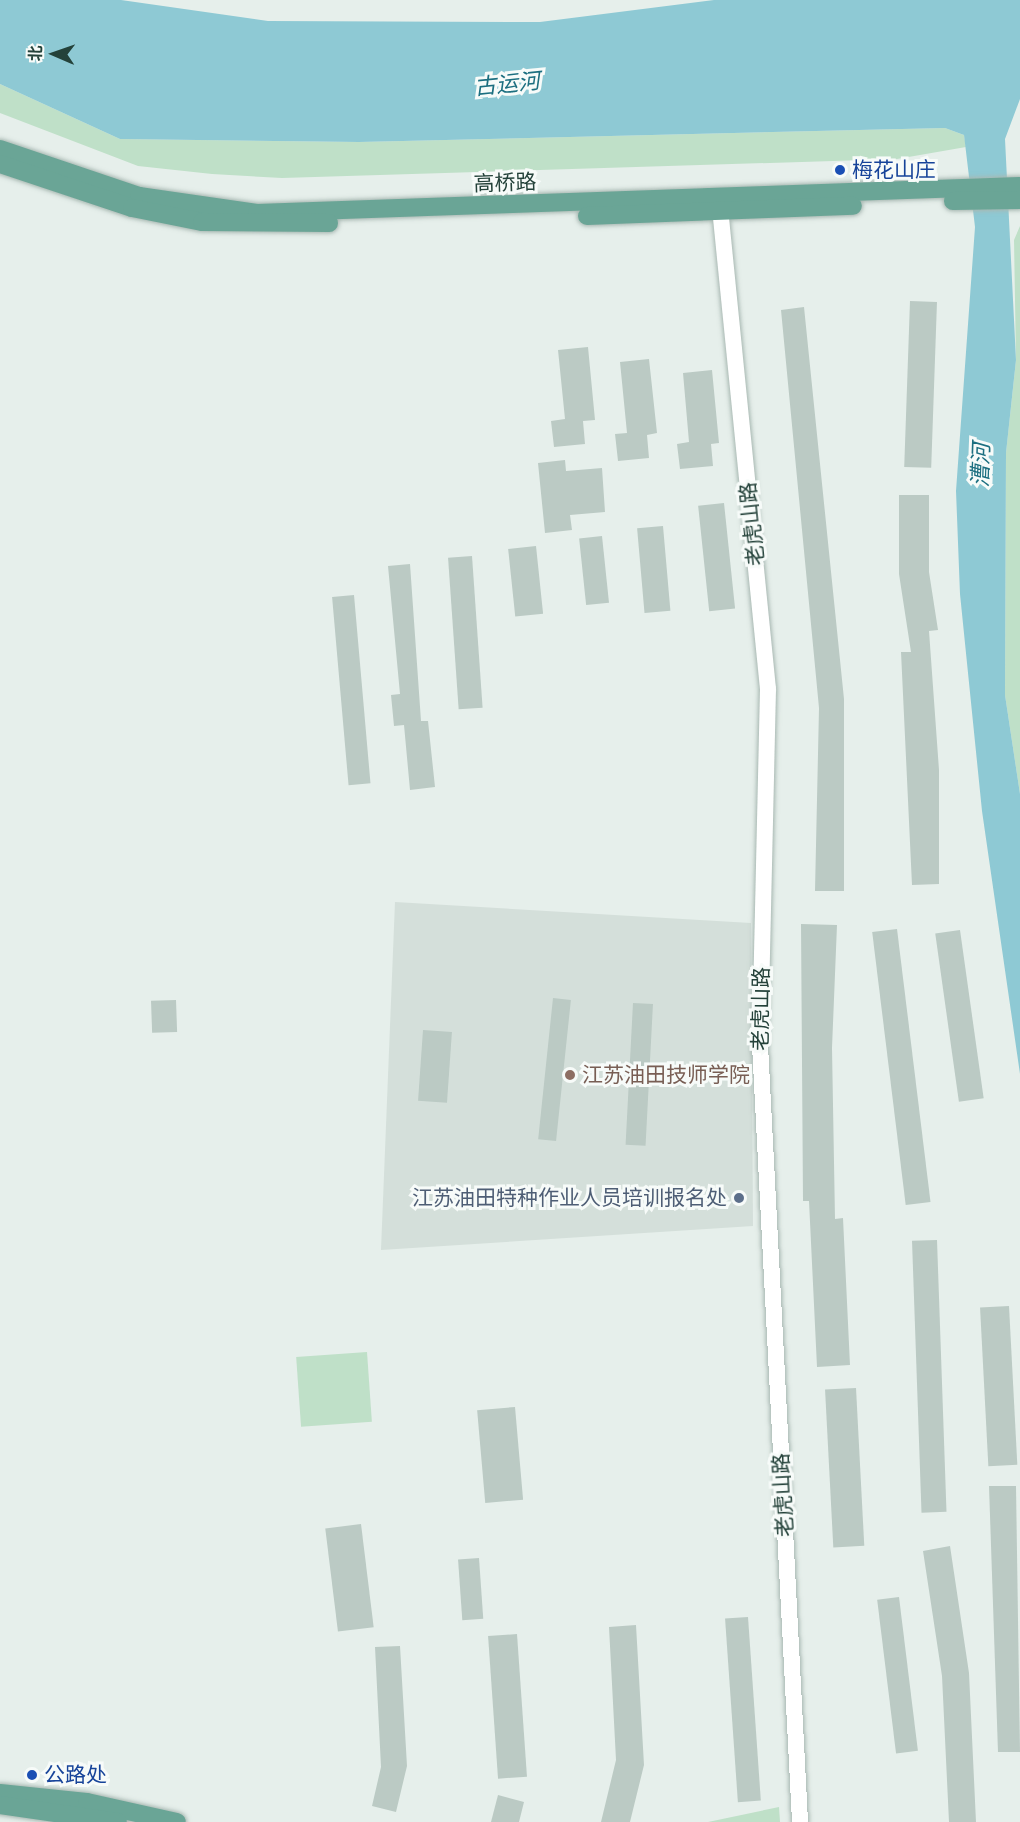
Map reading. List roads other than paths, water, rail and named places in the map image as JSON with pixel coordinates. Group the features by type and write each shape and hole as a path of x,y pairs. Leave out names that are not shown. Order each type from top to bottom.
{"main road":[{"name":"高桥路","path":"0,149 139,196 258,213 720,205"},
{"name":"高桥路","path":"0,164 132,208 202,222 261,225 956,195 1020,186"},
{"name":"高桥路","path":"956,195 1020,200"},
{"path":"0,1793 87,1802 177,1822"},
{"path":"0,1805 118,1822"}],"street":[{"name":"老虎山路","path":"720,205 768,689 760,1045 800,1822"}],"water":[{"path":"0,0 121,0 268,21 540,22 714,0 1020,0 1020,99 1005,139 1016,360 1006,453 1005,695 1020,794 1020,1074 982,811 960,594 956,491 975,227 964,135 945,128 359,142 120,139 0,84"}],"place":[{"name":"梅花山庄","path":"840,170"},
{"name":"江苏油田技师学院","path":"570,1075"},
{"name":"江苏油田特种作业人员培训报名处","path":"739,1198"},
{"name":"公路处","path":"32,1775"}],"water label":[{"name":"古运河","path":"507,84"},
{"name":"漕河","path":"981,465"}]}
